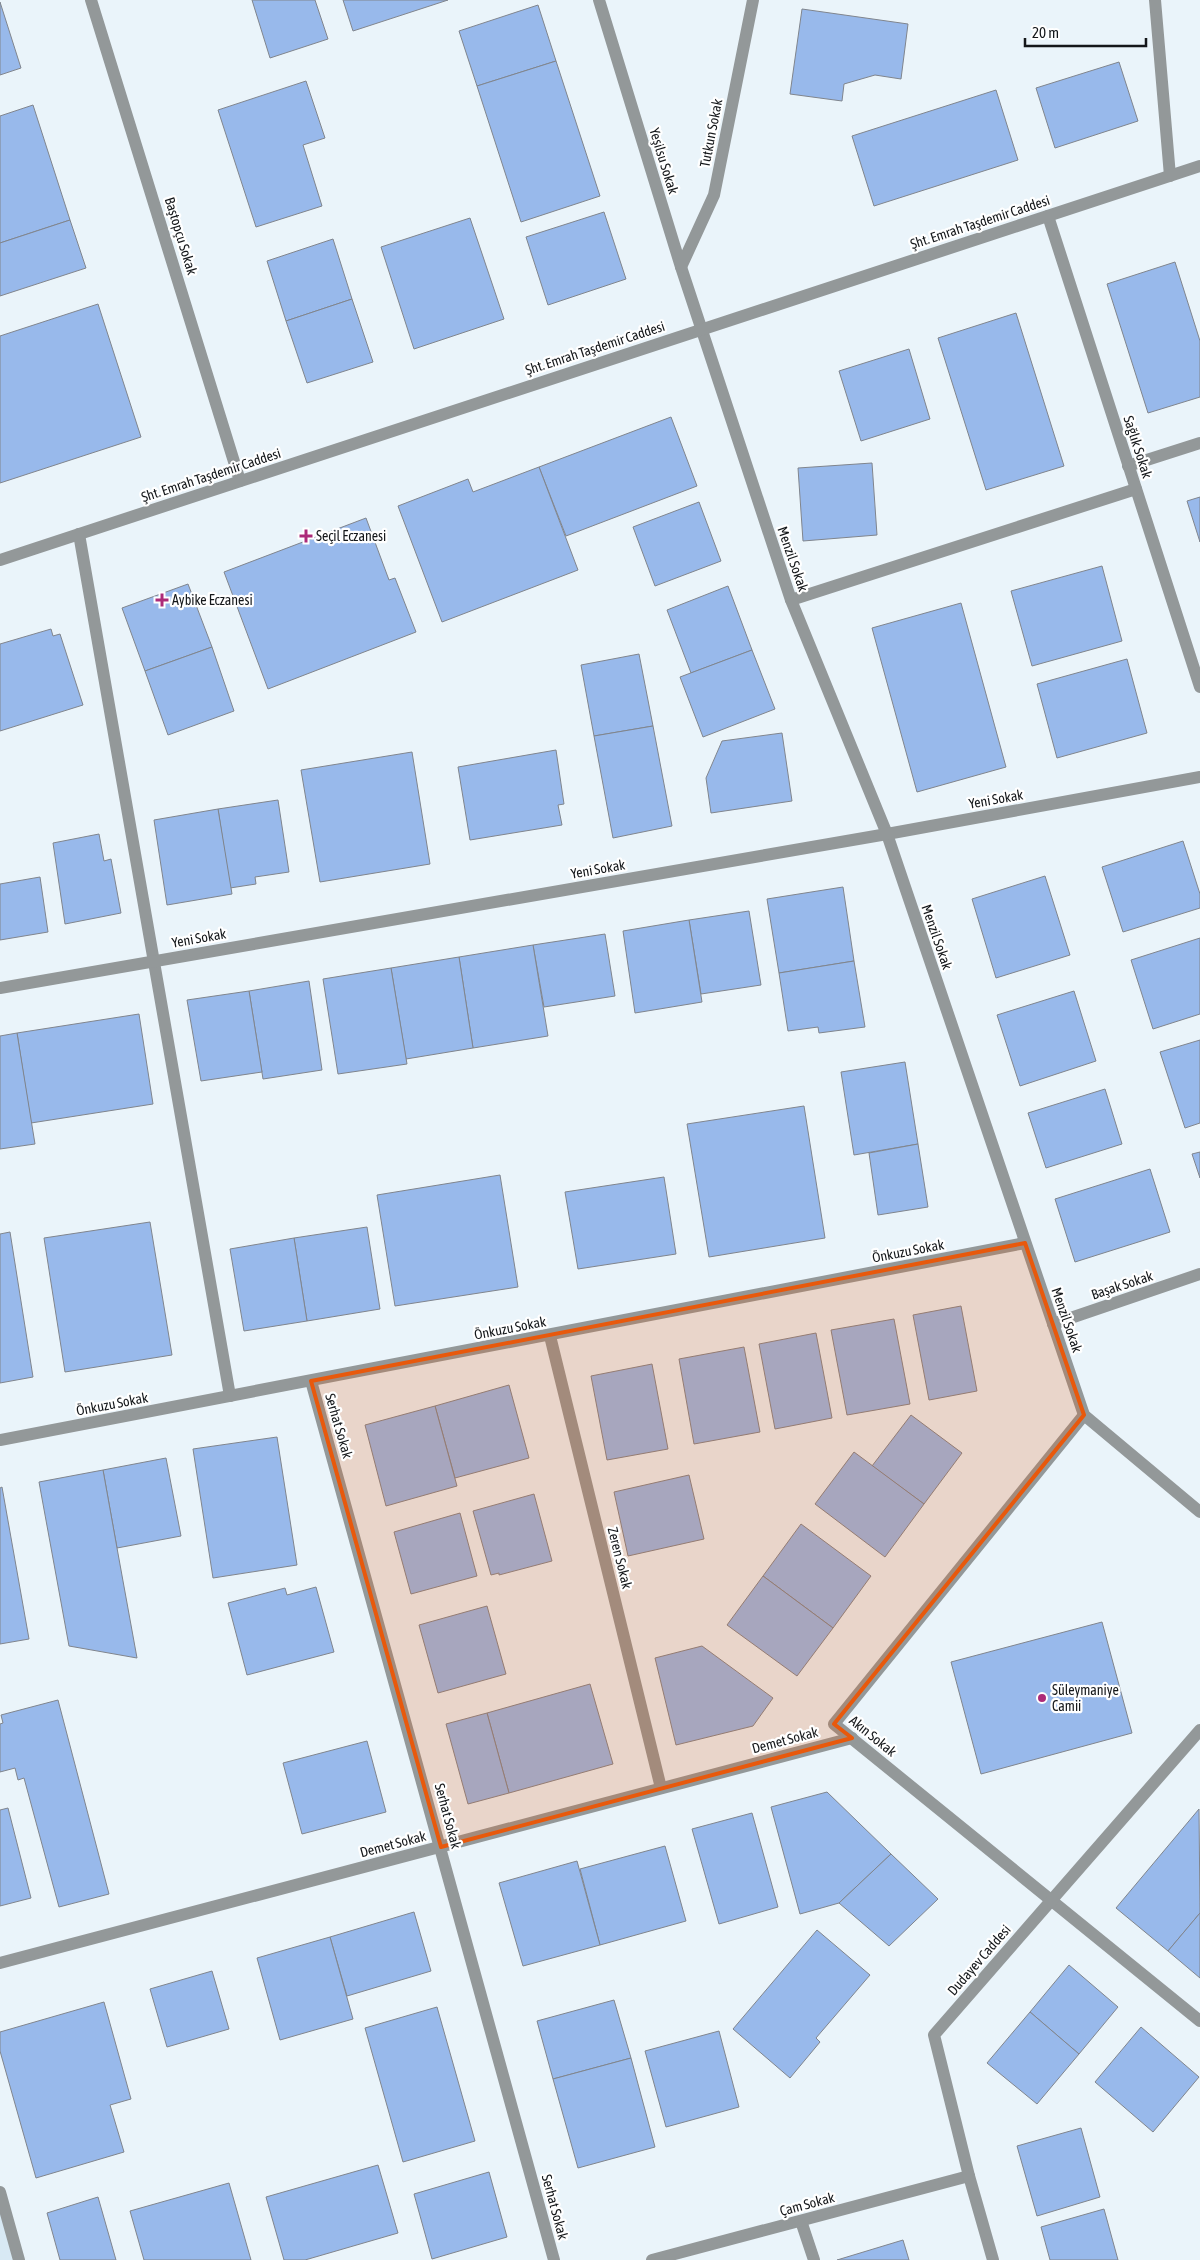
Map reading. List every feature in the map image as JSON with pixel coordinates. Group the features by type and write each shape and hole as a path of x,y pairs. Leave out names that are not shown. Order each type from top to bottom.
{"street":[{"name":"Baştopçu Sokak","path":"92,0 240,481"},
{"name":"Yeşilsu Sokak","path":"599,0 701,330"},
{"name":"Tutkun Sokak","path":"680,267 714,195 753,0"},
{"path":"1155,0 1170,176"},
{"name":"Şht. Emrah Taşdemir Caddesi","path":"0,560 1200,166"},
{"name":"Sağlık Sokak","path":"1048,216 1200,687"},
{"name":"Menzil Sokak","path":"701,330 791,600 887,834 1084,1415"},
{"path":"1128,466 1200,443"},
{"path":"791,600 1136,489"},
{"path":"80,534 230,1396"},
{"name":"Yeni Sokak","path":"0,988 887,834 1200,777"},
{"name":"Önkuzu Sokak","path":"0,1440 550,1336 1025,1243"},
{"name":"Başak Sokak","path":"1052,1324 1200,1274"},
{"name":"Zeren Sokak","path":"550,1336 661,1788"},
{"name":"Serhat Sokak","path":"311,1381 554,2260"},
{"path":"1084,1415 1200,1512"},
{"name":"Akın Sokak","path":"1084,1415 834,1724 1200,2021"},
{"name":"Dudayev Caddesi","path":"993,2260 969,2176 934,2035 1200,1730"},
{"name":"Demet Sokak","path":"0,1963 852,1738"},
{"name":"Çam Sokak","path":"652,2260 969,2176"},
{"path":"0,2192 20,2260"},
{"path":"801,2221 814,2260"}],"highlighted area":[{"path":"1025,1243 1084,1415 834,1724 852,1738 441,1847 311,1381"}],"shaded area":[{"path":"0,2192 19,2260 0,2260"}],"building":[{"path":"252,0 315,0 328,39 270,58"},
{"path":"343,0 448,0 353,31"},
{"path":"0,2 21,68 0,75"},
{"path":"538,5 556,61 477,86 459,31"},
{"path":"802,9 908,24 901,79 875,75 844,84 842,101 790,94"},
{"path":"556,61 600,196 521,222 477,86"},
{"path":"1119,62 1138,121 1055,148 1036,88"},
{"path":"306,81 325,138 303,145 322,206 256,227 218,110"},
{"path":"996,90 1018,160 874,206 852,136"},
{"path":"33,105 70,220 0,243 0,116"},
{"path":"604,212 626,279 548,305 526,237"},
{"path":"470,218 504,319 414,349 381,247"},
{"path":"70,220 86,268 0,296 0,243"},
{"path":"333,239 352,299 286,321 267,261"},
{"path":"1175,262 1200,341 1200,397 1148,413 1107,284"},
{"path":"352,299 373,362 307,383 286,321"},
{"path":"98,304 141,437 0,483 0,336"},
{"path":"1016,313 1064,466 986,490 938,338"},
{"path":"909,349 930,419 861,441 839,371"},
{"path":"671,417 697,486 566,536 539,467"},
{"path":"872,463 877,535 803,541 798,468"},
{"path":"539,467 578,570 442,622 398,506 468,479 473,492"},
{"path":"1200,497 1200,542 1187,501"},
{"path":"699,502 721,561 655,586 633,527"},
{"path":"366,518 389,580 395,578 416,632 268,689 224,572"},
{"path":"1102,566 1122,641 1032,666 1011,591"},
{"path":"188,584 212,647 145,671 122,608"},
{"path":"728,586 752,650 691,673 667,610"},
{"path":"961,603 1006,767 917,792 872,628"},
{"path":"51,629 53,636 60,634 83,705 0,731 0,644"},
{"path":"212,647 234,711 168,735 145,671"},
{"path":"752,650 775,709 703,737 680,677"},
{"path":"639,654 653,726 594,736 581,665"},
{"path":"1127,659 1147,733 1057,758 1037,684"},
{"path":"653,726 672,826 613,838 594,736"},
{"path":"782,733 792,801 711,813 706,778 722,741"},
{"path":"556,750 564,804 558,805 562,825 470,840 458,767"},
{"path":"412,752 430,864 320,882 301,770"},
{"path":"278,800 289,872 255,877 256,884 230,888 218,809"},
{"path":"218,809 232,894 167,905 154,820"},
{"path":"99,834 104,861 111,859 121,913 65,924 53,843"},
{"path":"1183,841 1200,894 1200,908 1123,932 1102,867"},
{"path":"1045,876 1070,955 996,978 972,899"},
{"path":"40,877 48,932 0,940 0,884"},
{"path":"843,887 854,961 779,973 767,899"},
{"path":"749,911 761,985 701,994 689,920"},
{"path":"689,920 702,1002 635,1013 623,931"},
{"path":"605,934 615,996 544,1007 533,945"},
{"path":"1200,938 1200,1014 1153,1029 1131,960"},
{"path":"533,945 548,1036 473,1048 459,957"},
{"path":"459,957 473,1048 406,1059 391,968"},
{"path":"854,961 865,1027 819,1033 818,1027 788,1031 779,973"},
{"path":"391,968 407,1064 338,1074 323,979"},
{"path":"309,981 322,1070 263,1079 249,991"},
{"path":"249,991 262,1072 201,1081 187,1000"},
{"path":"1074,991 1096,1061 1020,1086 997,1015"},
{"path":"139,1014 153,1104 31,1123 17,1033"},
{"path":"17,1033 35,1144 0,1149 0,1036"},
{"path":"1200,1040 1200,1123 1185,1128 1160,1052"},
{"path":"905,1062 918,1144 854,1155 841,1072"},
{"path":"1105,1089 1122,1144 1046,1168 1028,1113"},
{"path":"804,1106 825,1238 709,1257 687,1124"},
{"path":"918,1144 928,1207 878,1215 869,1153"},
{"path":"1200,1152 1200,1178 1192,1154"},
{"path":"1150,1169 1170,1232 1075,1262 1055,1199"},
{"path":"500,1175 518,1287 395,1306 377,1195"},
{"path":"664,1177 676,1254 578,1269 565,1192"},
{"path":"150,1222 172,1355 65,1372 44,1238"},
{"path":"367,1227 380,1309 307,1321 294,1238"},
{"path":"10,1232 33,1377 0,1383 0,1234"},
{"path":"294,1238 307,1321 244,1331 230,1249"},
{"path":"961,1306 977,1391 929,1400 913,1315"},
{"path":"894,1319 910,1404 847,1415 831,1330"},
{"path":"816,1333 832,1418 775,1429 759,1344"},
{"path":"744,1347 760,1432 694,1444 679,1359"},
{"path":"652,1364 668,1449 607,1460 591,1376"},
{"path":"509,1385 529,1458 455,1478 435,1406"},
{"path":"435,1406 457,1486 386,1506 365,1425"},
{"path":"911,1415 962,1453 924,1504 872,1466"},
{"path":"277,1437 297,1565 213,1578 193,1449"},
{"path":"854,1452 924,1504 885,1557 815,1504"},
{"path":"166,1458 181,1536 117,1548 103,1470"},
{"path":"103,1470 137,1658 69,1646 39,1482"},
{"path":"689,1475 704,1539 628,1556 614,1492"},
{"path":"2,1487 29,1639 0,1644 0,1488"},
{"path":"534,1494 552,1561 499,1575 499,1573 491,1575 473,1511"},
{"path":"460,1513 477,1576 411,1594 394,1532"},
{"path":"801,1524 871,1576 833,1628 763,1576"},
{"path":"763,1576 833,1628 797,1676 727,1625"},
{"path":"316,1587 334,1652 247,1675 228,1603 285,1588 287,1595"},
{"path":"487,1606 506,1674 438,1693 419,1625"},
{"name":"Süleymaniye Camii","path":"1102,1622 1132,1733 981,1774 951,1662"},
{"path":"702,1646 773,1698 753,1726 676,1745 655,1658"},
{"path":"590,1684 613,1764 509,1793 487,1713"},
{"path":"58,1700 109,1894 59,1907 24,1778 18,1780 15,1768 0,1772 0,1724 3,1723 1,1715"},
{"path":"487,1713 509,1793 468,1804 446,1724"},
{"path":"367,1741 386,1812 302,1834 283,1763"},
{"path":"827,1792 891,1854 839,1903 800,1914 771,1807"},
{"path":"8,1808 31,1898 0,1906 0,1810"},
{"path":"1199,1809 1200,1913 1168,1951 1116,1908"},
{"path":"752,1813 778,1907 719,1924 692,1829"},
{"path":"665,1846 686,1921 600,1945 580,1869"},
{"path":"891,1854 938,1899 889,1946 839,1903"},
{"path":"577,1861 600,1945 523,1966 499,1883"},
{"path":"414,1912 431,1971 347,1996 330,1937"},
{"path":"1200,1913 1200,1978 1168,1951"},
{"path":"817,1930 870,1975 816,2038 820,2042 790,2078 733,2029"},
{"path":"330,1937 353,2019 280,2040 257,1958"},
{"path":"1069,1965 1118,2007 1079,2054 1030,2012"},
{"path":"212,1971 229,2029 167,2047 150,1989"},
{"path":"614,2000 631,2058 553,2079 537,2021"},
{"path":"104,2002 131,2099 110,2105 124,2152 36,2178 0,2051 0,2032"},
{"path":"437,2007 475,2141 403,2162 365,2028"},
{"path":"1030,2012 1079,2054 1037,2104 987,2063"},
{"path":"1141,2027 1199,2077 1153,2132 1095,2082"},
{"path":"719,2031 739,2107 666,2127 645,2051"},
{"path":"631,2058 655,2147 578,2168 553,2079"},
{"path":"1081,2128 1100,2197 1037,2216 1017,2146"},
{"path":"378,2165 398,2233 305,2260 284,2260 266,2197"},
{"path":"489,2172 507,2237 432,2259 414,2194"},
{"path":"229,2183 251,2260 144,2260 130,2211"},
{"path":"98,2197 116,2260 60,2260 47,2213"},
{"path":"1104,2209 1118,2260 1050,2260 1041,2227"},
{"path":"903,2240 909,2260 837,2260"}],"place":[{"name":"Seçil Eczanesi","path":"306,536"},
{"name":"Aybike Eczanesi","path":"162,600"},
{"name":"Süleymaniye Camii","path":"1042,1698"}]}
